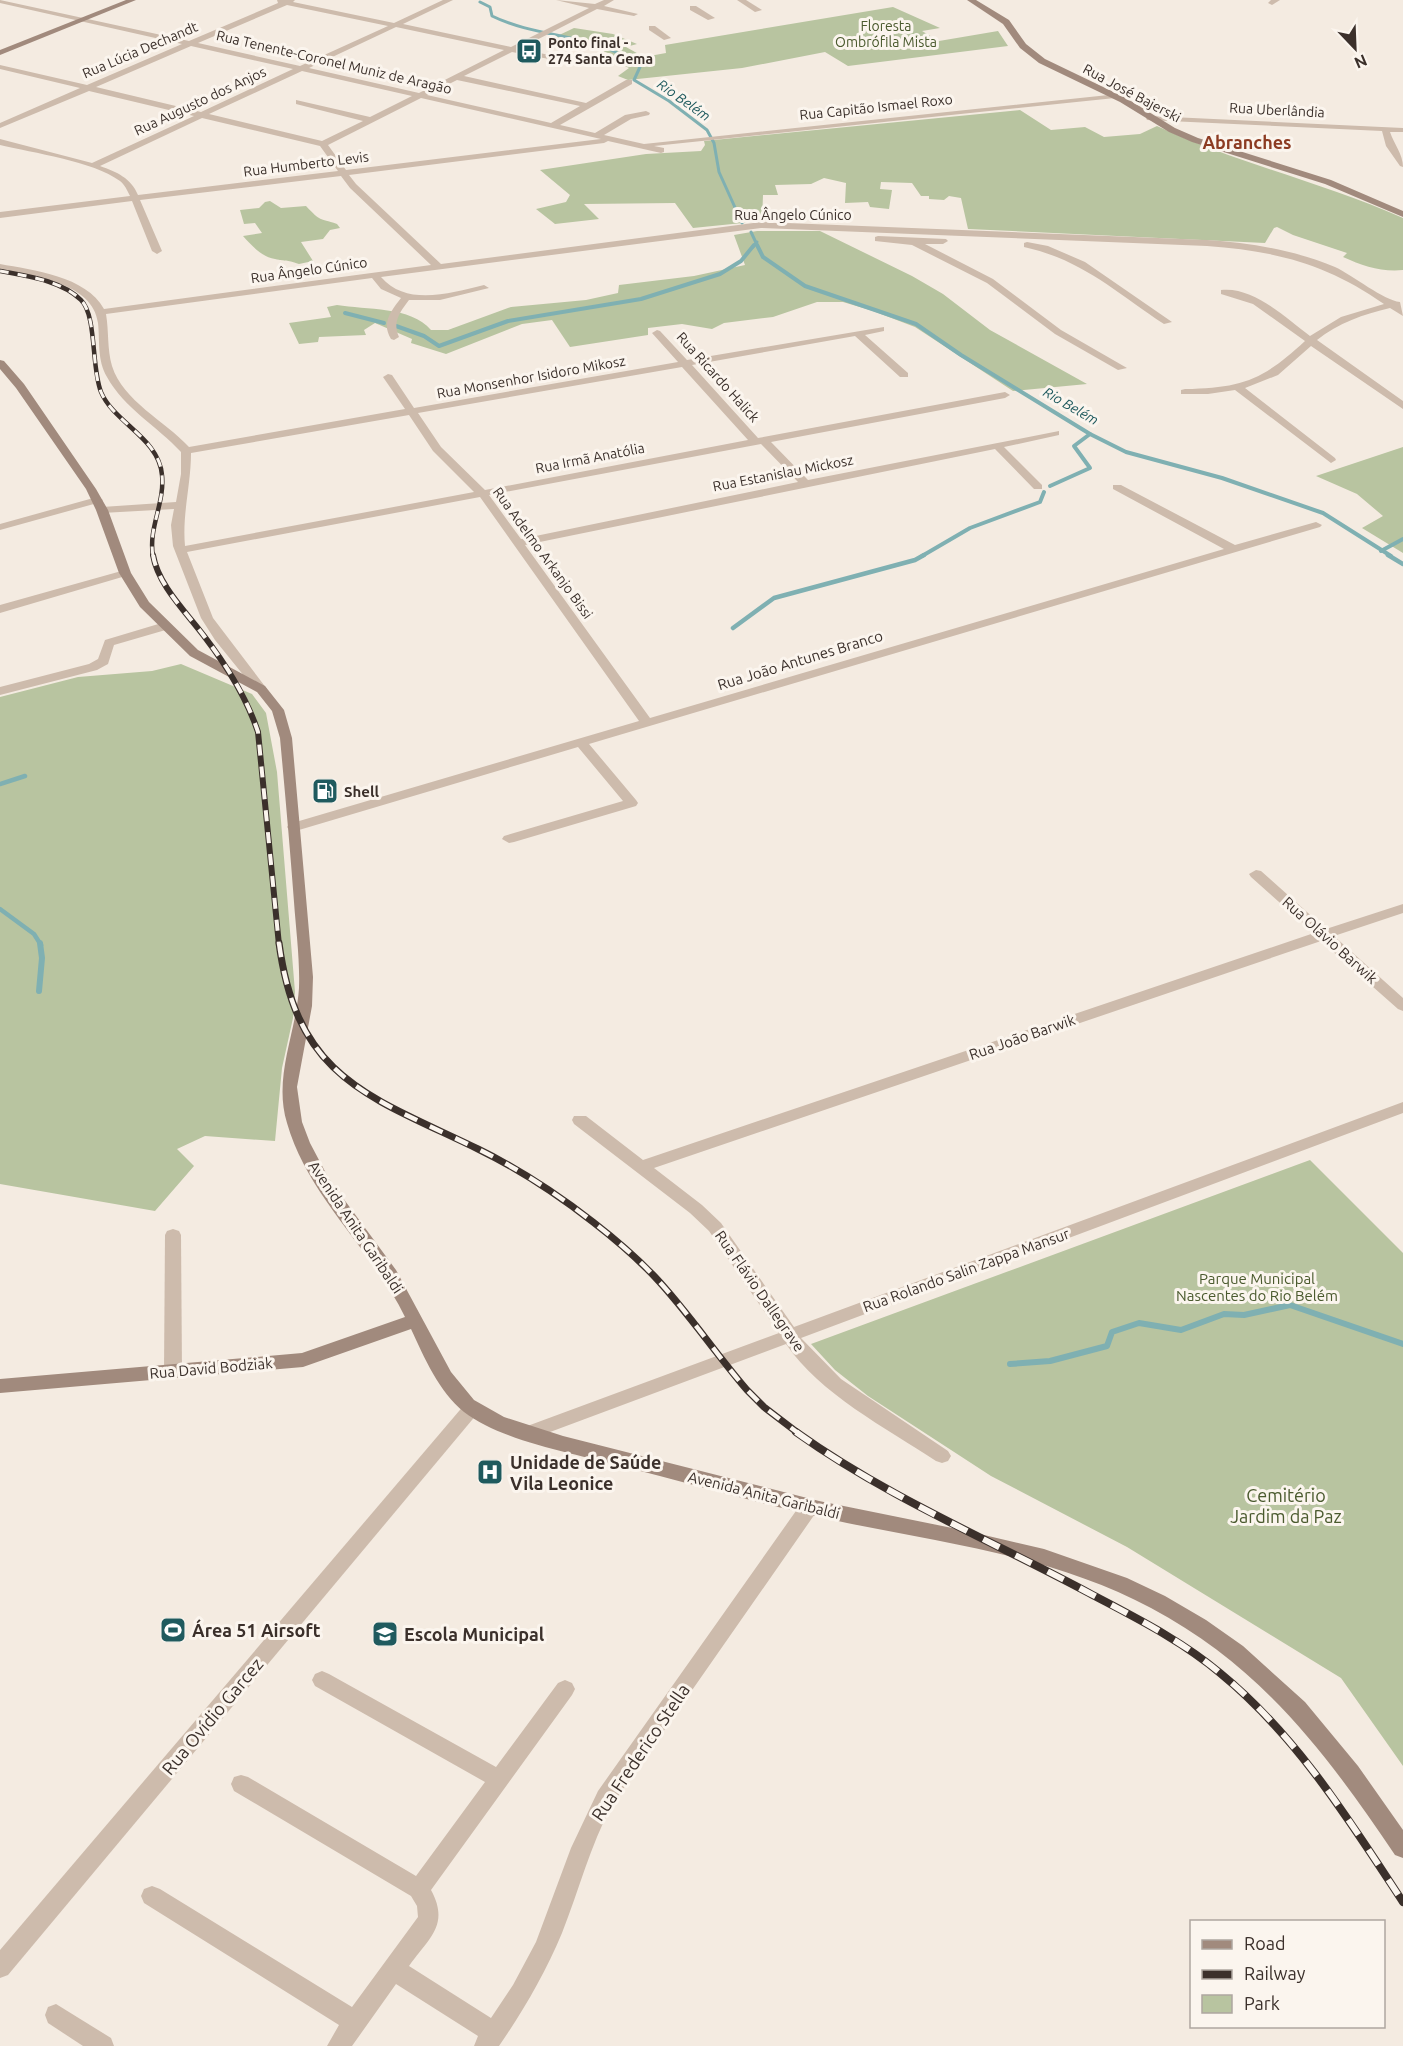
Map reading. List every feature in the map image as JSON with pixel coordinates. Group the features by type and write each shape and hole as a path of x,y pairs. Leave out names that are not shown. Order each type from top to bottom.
{"main road":[{"path":"0,53 132,0"},
{"name":"Rua José Bajerski","path":"971,0 1006,22 1023,46 1042,62 1115,96 1150,118 1195,140 1328,182 1403,214"},
{"name":"Avenida Anita Garibaldi","path":"0,363 20,386 79,470 100,505 124,573 140,599 194,652 261,689 278,710 283,722 306,964 305,1006 289,1072 290,1102 294,1122 322,1182 387,1270 444,1374 471,1409 528,1433 810,1506 989,1542 1059,1559 1118,1583 1174,1611 1238,1652 1291,1700 1333,1747 1403,1848"},
{"name":"Rua David Bodziak","path":"0,1386 303,1360 416,1320"}],"street":[{"path":"275,0 567,61"},
{"name":"Rua Augusto dos Anjos","path":"92,166 449,0"},
{"path":"560,0 634,14"},
{"path":"0,67 323,144 610,0"},
{"path":"741,0 758,10"},
{"name":"Rua Tenente-Coronel Muniz de Aragão","path":"0,1 661,150"},
{"name":"Rua Lúcia Dechandt","path":"0,126 288,1"},
{"path":"693,8 710,21 701,20"},
{"path":"747,12 764,21"},
{"path":"652,28 667,38"},
{"path":"456,77 585,105"},
{"path":"553,125 629,82"},
{"name":"Rua Capitão Ismael Roxo","path":"639,145 1115,96"},
{"path":"299,102 371,120"},
{"path":"597,135 628,117 646,113"},
{"name":"Rua Uberlândia","path":"1150,118 1403,130"},
{"path":"1385,129 1390,146 1403,164"},
{"name":"Rua Humberto Levis","path":"0,215 616,139"},
{"path":"0,142 92,166 124,178 157,251"},
{"path":"323,144 356,190 438,266"},
{"name":"Rua Ângelo Cúnico","path":"101,312 745,226 1201,242 1258,249 1290,255 1328,267 1355,281 1403,313"},
{"path":"907,230 908,238 913,242 990,281 1018,300 1051,328 1122,368"},
{"path":"913,242 921,238 922,231"},
{"path":"870,239 1046,246 1085,267 1167,322"},
{"path":"0,267 39,275 71,286 90,298 101,312 105,359 111,376 130,399 186,451 188,464 177,533 181,550 207,618 219,637 261,689"},
{"path":"374,275 390,291 406,297 445,297 484,288"},
{"path":"1224,292 1256,302 1403,406"},
{"path":"394,337 389,329 390,323 406,297"},
{"path":"1185,392 1236,386 1274,373 1311,341 1345,319 1403,303"},
{"name":"Rua Monsenhor Isidoro Mikosz","path":"186,451 881,329"},
{"name":"Rua Ricardo Halick","path":"657,333 760,441 806,484"},
{"path":"857,333 904,375"},
{"name":"Rua Adelmo Arkanjo Bissi","path":"388,377 442,455 483,494 647,723"},
{"path":"1236,386 1330,460"},
{"name":"Rua Irmã Anatólia","path":"181,550 1005,395"},
{"name":"Rua Estanislau Mickosz","path":"518,543 1055,434"},
{"path":"997,445 1038,487"},
{"path":"1117,487 1233,549"},
{"path":"0,527 100,505 180,506"},
{"name":"Rua João Antunes Branco","path":"294,827 582,744 1316,525"},
{"path":"0,609 124,573"},
{"path":"0,691 100,664 105,658 109,644 165,626"},
{"path":"509,839 631,803 582,744"},
{"name":"Rua Olávio Barwik","path":"1256,874 1403,1006"},
{"name":"Rua João Barwik","path":"642,1166 1403,908"},
{"name":"Rua Rolando Salin Zappa Mansur","path":"528,1433 1403,1107"},
{"name":"Rua Flávio Dallegrave","path":"580,1120 642,1166 715,1227 789,1336 813,1365 835,1384 942,1456"},
{"path":"173,1235 173,1371"},
{"name":"Rua Ovídio Garcez","path":"0,1968 471,1409"},
{"name":"Rua Frederico Stella","path":"490,2040 542,1954 588,1830 605,1798 810,1506"},
{"path":"322,1680 498,1779"},
{"path":"419,1888 564,1689"},
{"path":"241,1784 419,1888 428,1906 430,1914 428,1922 338,2046"},
{"path":"152,1896 355,2022"},
{"path":"393,1969 490,2040"},
{"path":"56,2015 103,2046"}],"green space":[{"name":"Floresta Ombrófila Mista","path":"893,7 940,28 922,31 939,41 998,31 1008,46 848,66 825,52 742,68 628,80 618,76 629,68 604,56 608,53 593,47 553,38 574,28 613,34 637,44 626,47 644,57 666,53 665,45"},
{"path":"1020,110 1051,130 1085,127 1104,137 1140,134 1157,126 1217,151 1372,205 1403,218 1403,270 1365,266 1343,257 1347,253 1293,235 1277,227 1265,243 968,229 961,198 949,196 944,200 929,199 929,196 921,196 912,183 881,182 880,189 892,190 889,209 870,207 868,202 845,203 846,183 824,178 811,184 775,185 778,195 763,195 762,221 693,228 675,203 584,204 599,219 555,224 536,209 566,202 570,195 540,170 646,154 701,151 705,145 704,141"},
{"path":"270,201 281,208 306,206 318,217 337,224 340,228 330,230 323,239 301,242 313,261 299,264 270,258 243,236 262,233 255,223 244,224 240,210 259,208 265,202"},
{"path":"757,231 820,231 912,276 943,294 990,330 1087,384 1013,391 915,327 843,302 817,302 773,317 724,323 712,329 682,324 648,328 648,335 570,347 552,320 522,324 446,354 411,343 412,339 375,323 364,330 366,335 319,337 318,342 299,344 289,323 331,317 327,307 337,305 387,310 412,317 431,330 448,330 511,307 586,300 618,293 619,285 694,276 745,265 734,235"},
{"path":"1403,447 1403,553 1362,528 1383,516 1357,494 1316,476"},
{"path":"181,664 252,694 266,713 277,772 295,992 293,1018 282,1068 275,1141 205,1136 177,1149 194,1166 155,1211 0,1184 0,697 78,677 152,671"},
{"path":"1310,1160 1403,1253 1403,1766 1341,1678 1127,1547 991,1476 868,1396 835,1370 811,1344"}],"waterway":[{"name":"Rio Belém","path":"480,2 490,7 492,16 511,24 587,42 623,56 640,67 634,80 669,101 707,130 714,143 719,172 742,223"},
{"name":"Rio Belém","path":"751,232 756,243"},
{"name":"Rio Belém","path":"753,247 756,243"},
{"name":"Rio Belém","path":"756,243 758,247"},
{"path":"396,326 424,336 439,346 508,321 641,299 720,274 741,261 754,245"},
{"name":"Rio Belém","path":"758,247 763,257 805,286 916,324 961,355 1090,434"},
{"path":"345,313 384,323"},
{"path":"1050,486 1090,468 1074,446 1090,434"},
{"name":"Rio Belém","path":"1090,434 1126,452 1222,478 1323,513 1382,550"},
{"path":"922,556 970,528 1040,502 1044,492"},
{"path":"1382,550 1403,539"},
{"name":"Rio Belém","path":"1382,550 1391,556"},
{"path":"733,628 774,598 915,560 924,555"},
{"name":"Rio Belém","path":"1388,555 1403,564"},
{"path":"0,784 25,776"},
{"path":"0,909 34,934 40,944"},
{"path":"39,991 42,958 40,944"},
{"name":"Rio Belém","path":"1010,1364 1050,1361 1107,1346 1112,1332 1139,1323 1181,1330 1224,1314 1244,1315 1290,1305 1403,1344"}],"railway":[{"path":"0,271 53,283 73,293 86,308 92,330 101,392 107,403 145,441 159,462 162,485 153,535 153,556"},
{"path":"153,555 167,587 228,670 248,706 258,732 279,945"},
{"path":"279,943 288,989 302,1025 321,1054 344,1077 403,1114 478,1149 523,1174 601,1228 640,1262 667,1290 747,1390 764,1407 798,1433"},
{"path":"796,1432 903,1498 1140,1620 1205,1661 1248,1698 1298,1752 1342,1810 1403,1902"}],"place":[{"name":"Ponto final - 274 Santa Gema","path":"529,51"},
{"name":"Shell","path":"325,791"},
{"name":"Unidade de Saúde Vila Leonice","path":"490,1472"},
{"name":"Área 51 Airsoft","path":"173,1630"},
{"name":"Escola Municipal","path":"385,1634"}],"district":[{"name":"Abranches","path":"1247,142"}],"park label":[{"name":"Parque Municipal Nascentes do Rio Belém","path":"1257,1286"},
{"name":"Cemitério Jardim da Paz","path":"1286,1505"}]}
